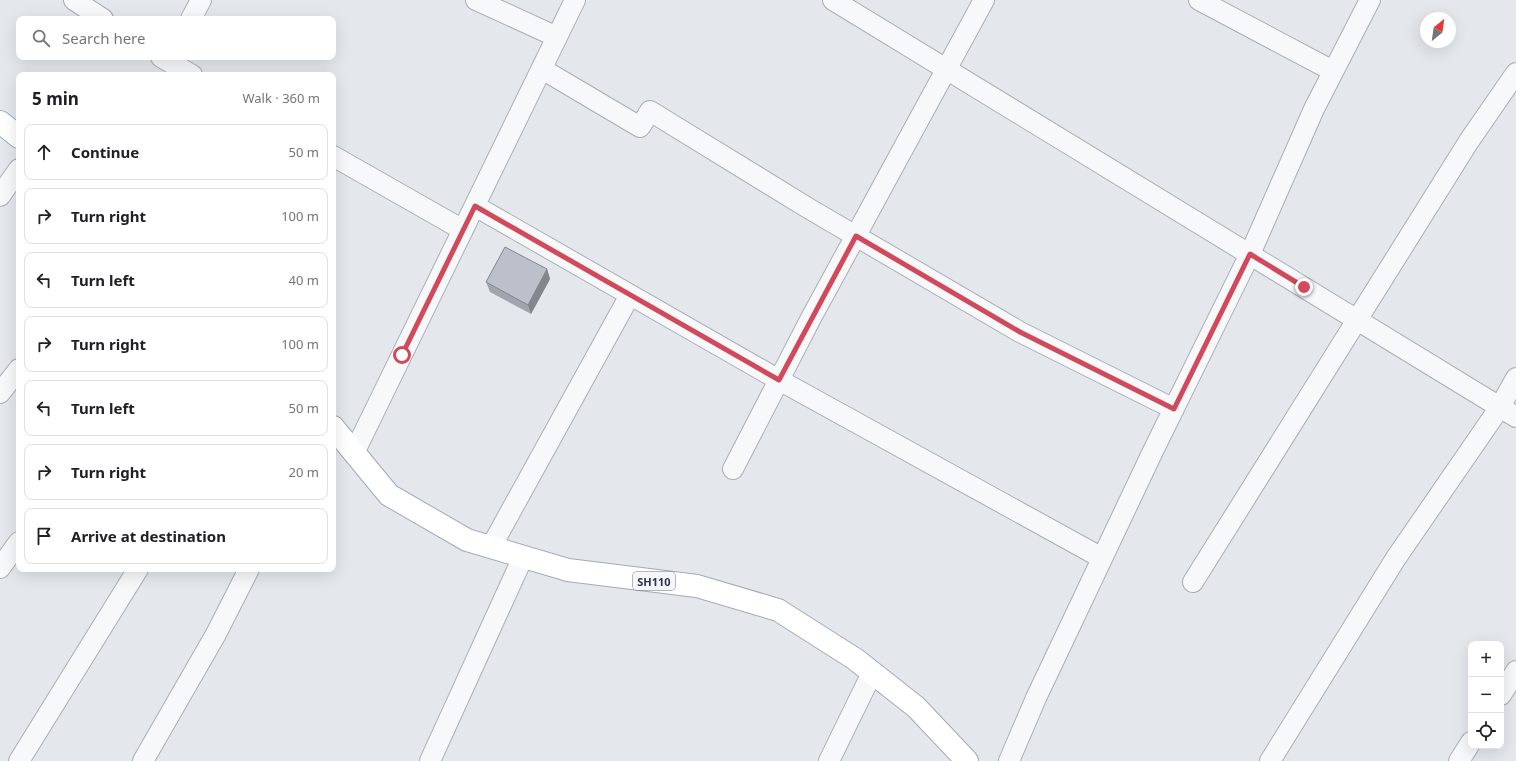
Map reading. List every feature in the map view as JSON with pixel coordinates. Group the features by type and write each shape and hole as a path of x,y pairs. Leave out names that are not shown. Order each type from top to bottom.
{"main road":[{"path":"0,122 16,135"},
{"name":"SH110","path":"336,431 389,495 467,540 568,570 697,586 778,610 855,659 916,707 966,761"}],"street":[{"path":"74,0 98,16"},
{"path":"192,16 201,0"},
{"path":"476,0 557,37"},
{"path":"354,453 575,0"},
{"path":"833,0 1508,412"},
{"path":"733,469 856,236 984,0"},
{"path":"1199,0 1333,71"},
{"path":"1009,761 1036,698 1102,558 1250,254 1314,109 1370,0"},
{"path":"164,62 186,72"},
{"path":"542,69 640,127 650,111 856,236 1020,332 1174,409"},
{"path":"1193,582 1469,141 1516,73"},
{"path":"336,158 463,230"},
{"path":"0,196 16,172"},
{"path":"475,206 779,380 1102,558"},
{"path":"491,547 630,295"},
{"path":"0,393 16,373"},
{"path":"1270,761 1396,558 1508,412 1516,378"},
{"path":"0,568 16,546"},
{"path":"430,761 523,557"},
{"path":"19,761 136,572"},
{"path":"143,761 216,634 247,572"},
{"path":"1504,690 1516,671"},
{"path":"829,761 872,673"},
{"path":"1459,761 1468,747"}],"building":[{"path":"505,247 547,269 528,305 486,282"}],"route":[{"path":"402,355 475,206 779,380 856,236 1020,332 1174,409 1250,254 1304,287"}]}
